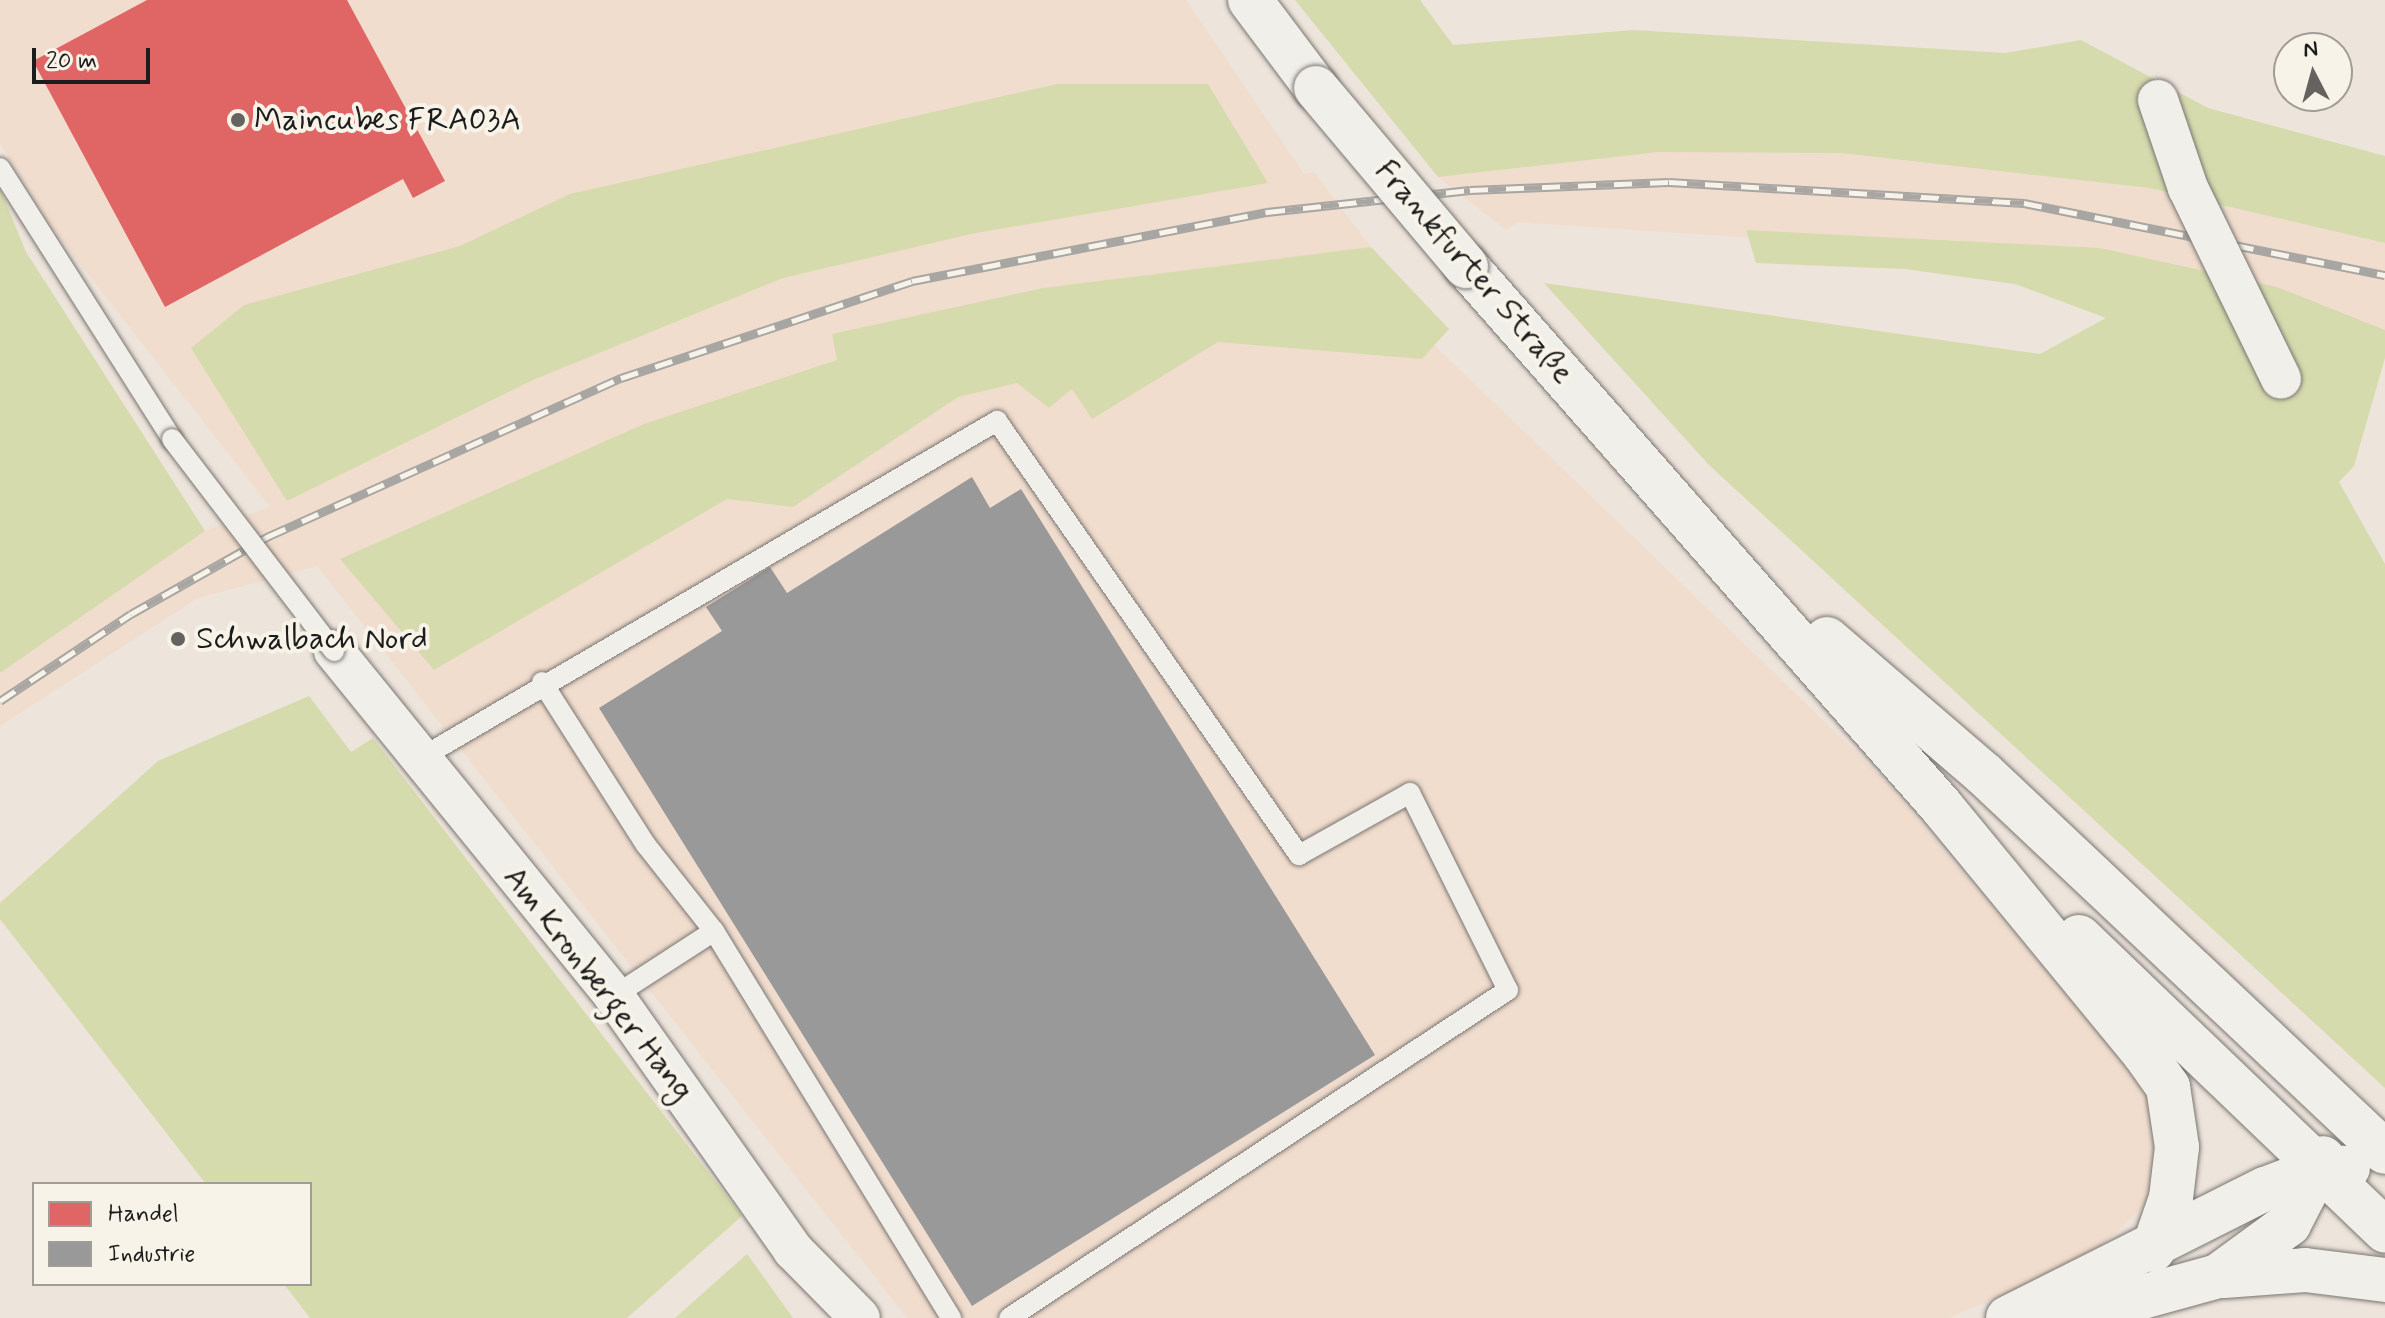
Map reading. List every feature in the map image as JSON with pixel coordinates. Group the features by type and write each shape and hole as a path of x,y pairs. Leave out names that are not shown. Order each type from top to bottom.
{"main road":[{"name":"Frankfurter Straße","path":"1250,0 1316,88 1466,266 1706,536"},
{"path":"1706,536 1941,806 2168,1087 2177,1147 2171,1198 2153,1250"},
{"path":"1706,536 1983,773 2385,1152"},
{"path":"1941,806 2323,1167 2385,1230"},
{"path":"2218,1276 2289,1224 2323,1167 2320,1088"},
{"path":"2008,1318 2153,1250 2265,1189 2323,1167 2385,1178"},
{"path":"2066,1318 2218,1276 2305,1270 2385,1280"}],"street":[{"path":"2158,100 2188,188 2281,379"},
{"name":"Am Kronberger Hang","path":"334,651 614,996 793,1250 860,1318"}],"lane":[{"path":"0,168 172,439 334,651"},
{"path":"419,759 542,682 997,421 1299,855 1410,793 1508,990 1009,1318"},
{"path":"542,682 646,845 714,931 951,1318"},
{"path":"614,996 714,931"}],"shaded area":[{"path":"0,0 1186,0 1304,174 1314,172 1371,247 1357,249 1395,307 1880,775 2143,1086 2164,1145 2147,1203 2085,1261 1948,1318 907,1318 317,566 198,598 0,726 0,673 205,531 270,507 51,227 0,143"},
{"path":"1659,152 1841,153 2149,188 2385,243 2385,349 2141,264 1517,222 1506,230 1438,177"}],"green space":[{"path":"1295,0 1420,0 1453,45 1633,30 2005,53 2081,40 2208,108 2385,156 2385,243 2149,188 1841,153 1659,152 1438,177"},
{"path":"1057,84 1208,84 1268,183 976,233 783,278 533,380 287,501 191,348 244,305 460,246 570,194"},
{"path":"0,188 26,252 205,531 0,673"},
{"path":"1746,230 2100,248 2277,287 2385,330 2385,358 2354,466 2339,482 2385,564 2385,1088 1709,465 1544,283 2040,354 2106,318 2015,284 1905,269 1756,263"},
{"path":"1371,247 1449,329 1422,359 1218,342 1092,419 1072,389 1049,408 1017,383 958,397 793,507 727,499 434,670 340,559 644,424 837,360 832,334 1043,288"},
{"path":"309,696 351,752 373,738 742,1216 627,1318 310,1318 286,1286 312,1286 312,1182 204,1182 0,919 0,903 158,761"},
{"path":"747,1254 793,1318 675,1318"}],"building: Handel":[{"name":"Maincubes FRA03A","path":"147,0 347,0 445,181 413,198 403,179 165,307 33,61"}],"building: Industrie":[{"path":"972,477 990,508 1021,489 1375,1055 972,1306 599,708 722,631 706,607 770,567 787,593"}],"railway":[{"path":"0,701 131,614 269,536 621,378 912,281 1267,212 1470,190 1669,182 2024,203 2385,275"}],"place":[{"name":"Maincubes FRA03A","path":"238,120"},
{"name":"Schwalbach Nord","path":"178,639"}]}
